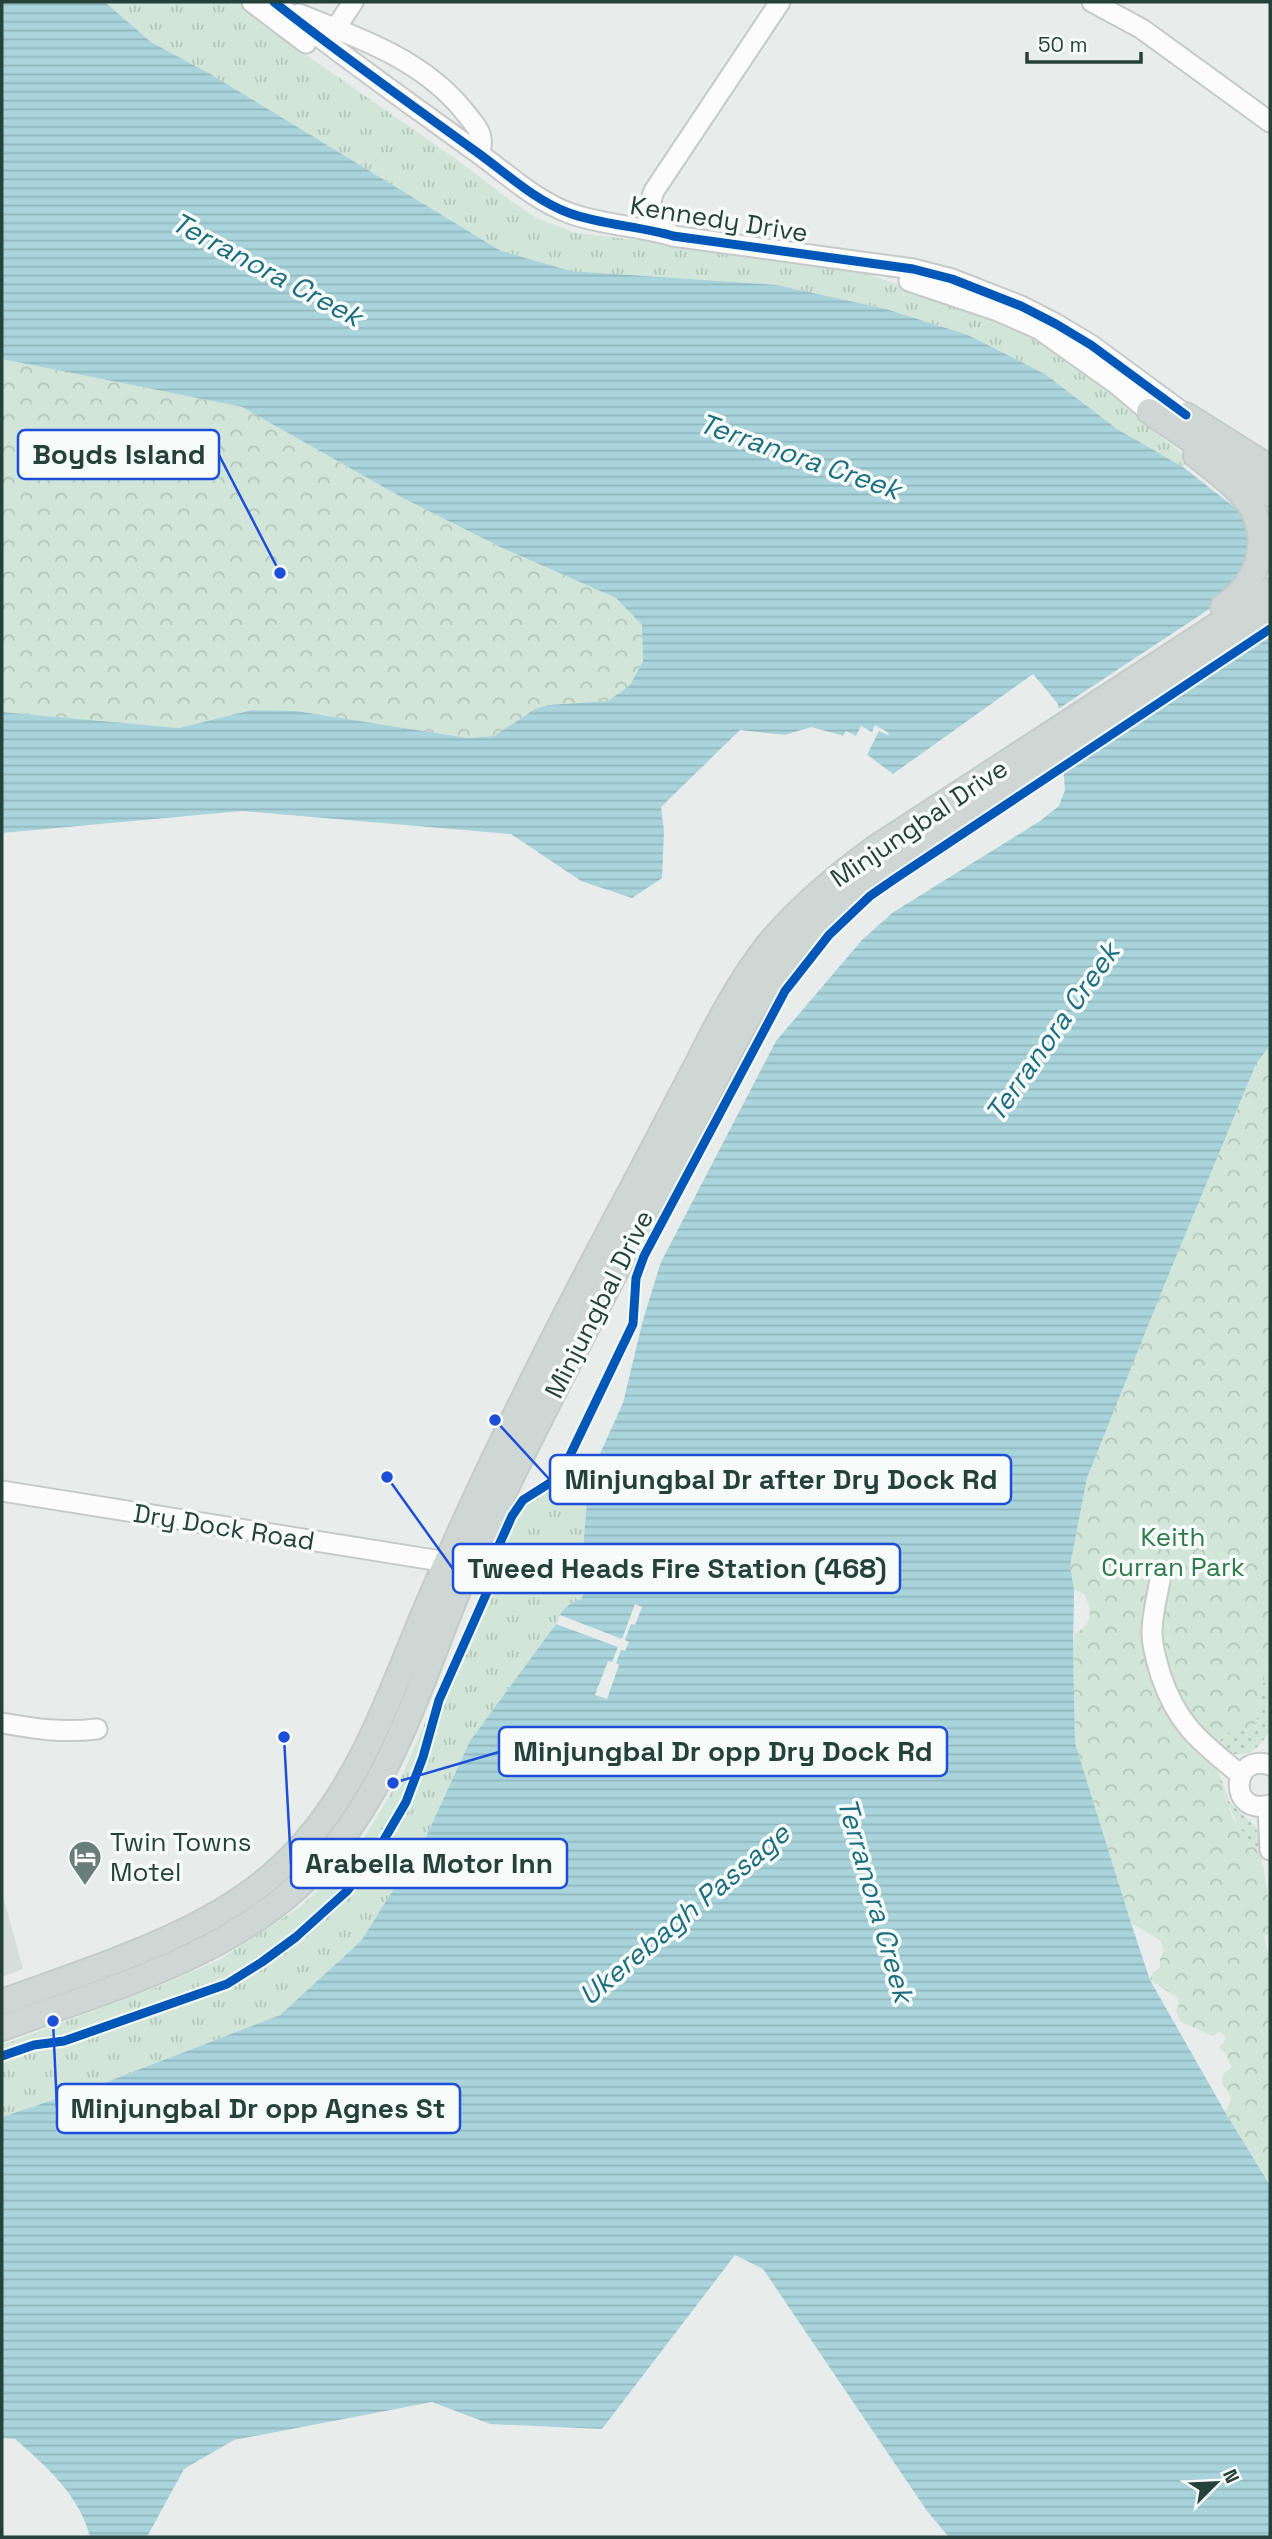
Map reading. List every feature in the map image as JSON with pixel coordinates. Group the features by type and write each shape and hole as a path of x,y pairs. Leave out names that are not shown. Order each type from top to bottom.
{"main road":[{"path":"1149,411 1270,494"},
{"path":"1186,415 1270,468"},
{"path":"1186,415 1270,479"},
{"path":"1013,771 1044,726 1233,600 1257,570 1262,549 1259,528 1252,509 1238,491 1196,455"},
{"name":"Minjungbal Drive","path":"1013,771 1270,591"},
{"name":"Minjungbal Drive","path":"2,2028 191,1956 269,1911 316,1869 362,1811 392,1758 457,1566 517,1407 715,1030 746,976 786,925 826,884 874,849 1013,771 1270,613"},
{"name":"Minjungbal Drive","path":"3,1997 164,1940 233,1904 279,1869 323,1820 360,1763 457,1566"}],"street":[{"name":"Kennedy Drive","path":"252,2 541,210 583,227 642,236 673,236"},
{"name":"Kennedy Drive","path":"275,2 324,42 526,189 568,212 673,236 952,279 1021,306 1056,324 1091,345 1186,415"},
{"path":"275,2 299,15 394,54 434,80 477,129 481,137 481,155"},
{"path":"336,28 353,2"},
{"path":"673,236 655,217 649,203 654,191 780,2"},
{"path":"1092,2 1142,29 1270,122"},
{"name":"Kennedy Drive","path":"851,262 998,311 1039,329 1115,383 1149,411"},
{"path":"1149,411 1196,455"},
{"name":"Dry Dock Road","path":"2,1490 457,1566"},
{"path":"1160,1580 1152,1635 1158,1666 1168,1695 1181,1720 1199,1740 1241,1775"},
{"path":"2,1723 61,1732 97,1728"},
{"path":"1269,1762 1249,1766 1241,1775 1239,1790 1253,1806 1269,1806 1270,1850"}],"shaded area":[{"path":"2,1892 23,1969 2,1977"}],"green space":[{"path":"105,2 242,2 255,12 263,25 456,159 510,200 537,218 576,233 732,251 862,272 1012,325 1090,377 1188,459 1183,467 1117,429 1045,374 968,335 886,309 777,285 571,271 501,251 212,75 151,42"},
{"path":"2,359 242,407 401,497 500,547 616,598 642,625 643,661 630,685 608,701 548,705 535,709 494,736 468,738 296,711 252,710 179,728 2,712"},
{"name":"Keith Curran Park","path":"1270,1045 1270,1663 1265,1673 1256,1723 1246,1730 1225,1733 1216,1747 1186,1736 1194,1749 1209,1758 1219,1777 1233,1819 1261,1855 1270,1908 1270,1934 1264,1936 1270,1954 1270,2180 1225,2112 1231,2100 1222,2084 1223,2074 1232,2067 1220,2046 1224,2043 1225,2036 1220,2032 1213,2036 1181,2022 1176,2012 1178,1998 1150,1980 1160,1967 1164,1951 1160,1940 1131,1923 1075,1743 1073,1645 1075,1634 1085,1626 1090,1612 1084,1594 1074,1590 1070,1566 1087,1478 1256,1064"},
{"path":"556,1483 587,1501 583,1550 590,1582 581,1599 563,1611 470,1741 424,1841 361,1941 280,2015 104,2083 2,2117 2,2045 160,1986 219,1960 300,1907 351,1859 403,1774 488,1575 524,1503"},
{"path":"1270,1663 1270,1730 1265,1738 1248,1753 1233,1754 1216,1747 1225,1733 1246,1730 1256,1723 1265,1673"},
{"path":"1209,1758 1217,1768 1230,1803 1256,1827 1263,1854 1244,1835 1237,1823"}],"water":[{"path":"2,2 105,2 151,42 212,75 501,251 571,271 777,285 886,309 968,335 1045,374 1117,429 1183,467 1270,535 1270,1045 1256,1064 1087,1478 1070,1566 1074,1590 1075,1743 1131,1923 1150,1980 1270,2185 1270,2537 949,2537 927,2511 763,2269 735,2255 602,2429 490,2424 432,2402 234,2440 184,2469 147,2537 90,2537 78,2508 60,2483 15,2439 2,2438 2,2117 104,2083 280,2015 361,1941 424,1841 470,1741 563,1611 581,1599 590,1582 583,1550 587,1501 600,1477 598,1458 623,1403 643,1320 661,1262 776,1041 862,940 892,913 1040,821 1059,806 1065,790 1058,704 1033,674 893,774 841,735 811,727 785,735 740,730 661,807 664,831 662,878 632,898 581,881 511,834 242,811 2,833 2,712 179,728 252,710 296,711 468,738 494,736 535,709 548,705 608,701 630,685 643,661 642,625 616,598 500,547 401,497 242,407 2,359"}],"pier":[{"path":"1270,530 1270,633 1059,773 1055,711 1229,596"},
{"path":"875,725 889,733 888,735 879,731 867,755 841,739 846,731 856,736 861,726 872,732"},
{"path":"635,1604 642,1607 635,1625 631,1624 625,1640 629,1642 625,1651 621,1650 616,1663 619,1665 607,1699 595,1695 608,1661 612,1662 618,1647 556,1624 560,1615 622,1639"}],"cycle path":[{"path":"274,2 518,183 555,207 594,220 673,236 913,269 952,279 1021,306 1056,324 1091,345 1186,415"},
{"path":"2,2056 34,2045 64,2041 227,1984 296,1937 347,1891 375,1855 406,1802 423,1757 439,1700 492,1581 499,1545 512,1516 523,1500 553,1481 563,1470 633,1324 636,1278 644,1256 785,991 829,935 870,896 1270,629"}],"place":[{"name":"Boyds Island","path":"280,573"},
{"name":"Minjungbal Dr after Dry Dock Rd","path":"495,1420"},
{"name":"Tweed Heads Fire Station (468)","path":"387,1477"},
{"name":"Arabella Motor Inn","path":"284,1737"},
{"name":"Minjungbal Dr opp Dry Dock Rd","path":"393,1783"},
{"name":"Twin Towns Motel","path":"85,1887"},
{"name":"Minjungbal Dr opp Agnes St","path":"53,2021"}],"water label":[{"name":"Terranora Creek","path":"267,269"},
{"name":"Terranora Creek","path":"800,456"},
{"name":"Terranora Creek","path":"1052,1032"},
{"name":"Terranora Creek","path":"876,1900"},
{"name":"Ukerebagh Passage","path":"684,1914"}]}
